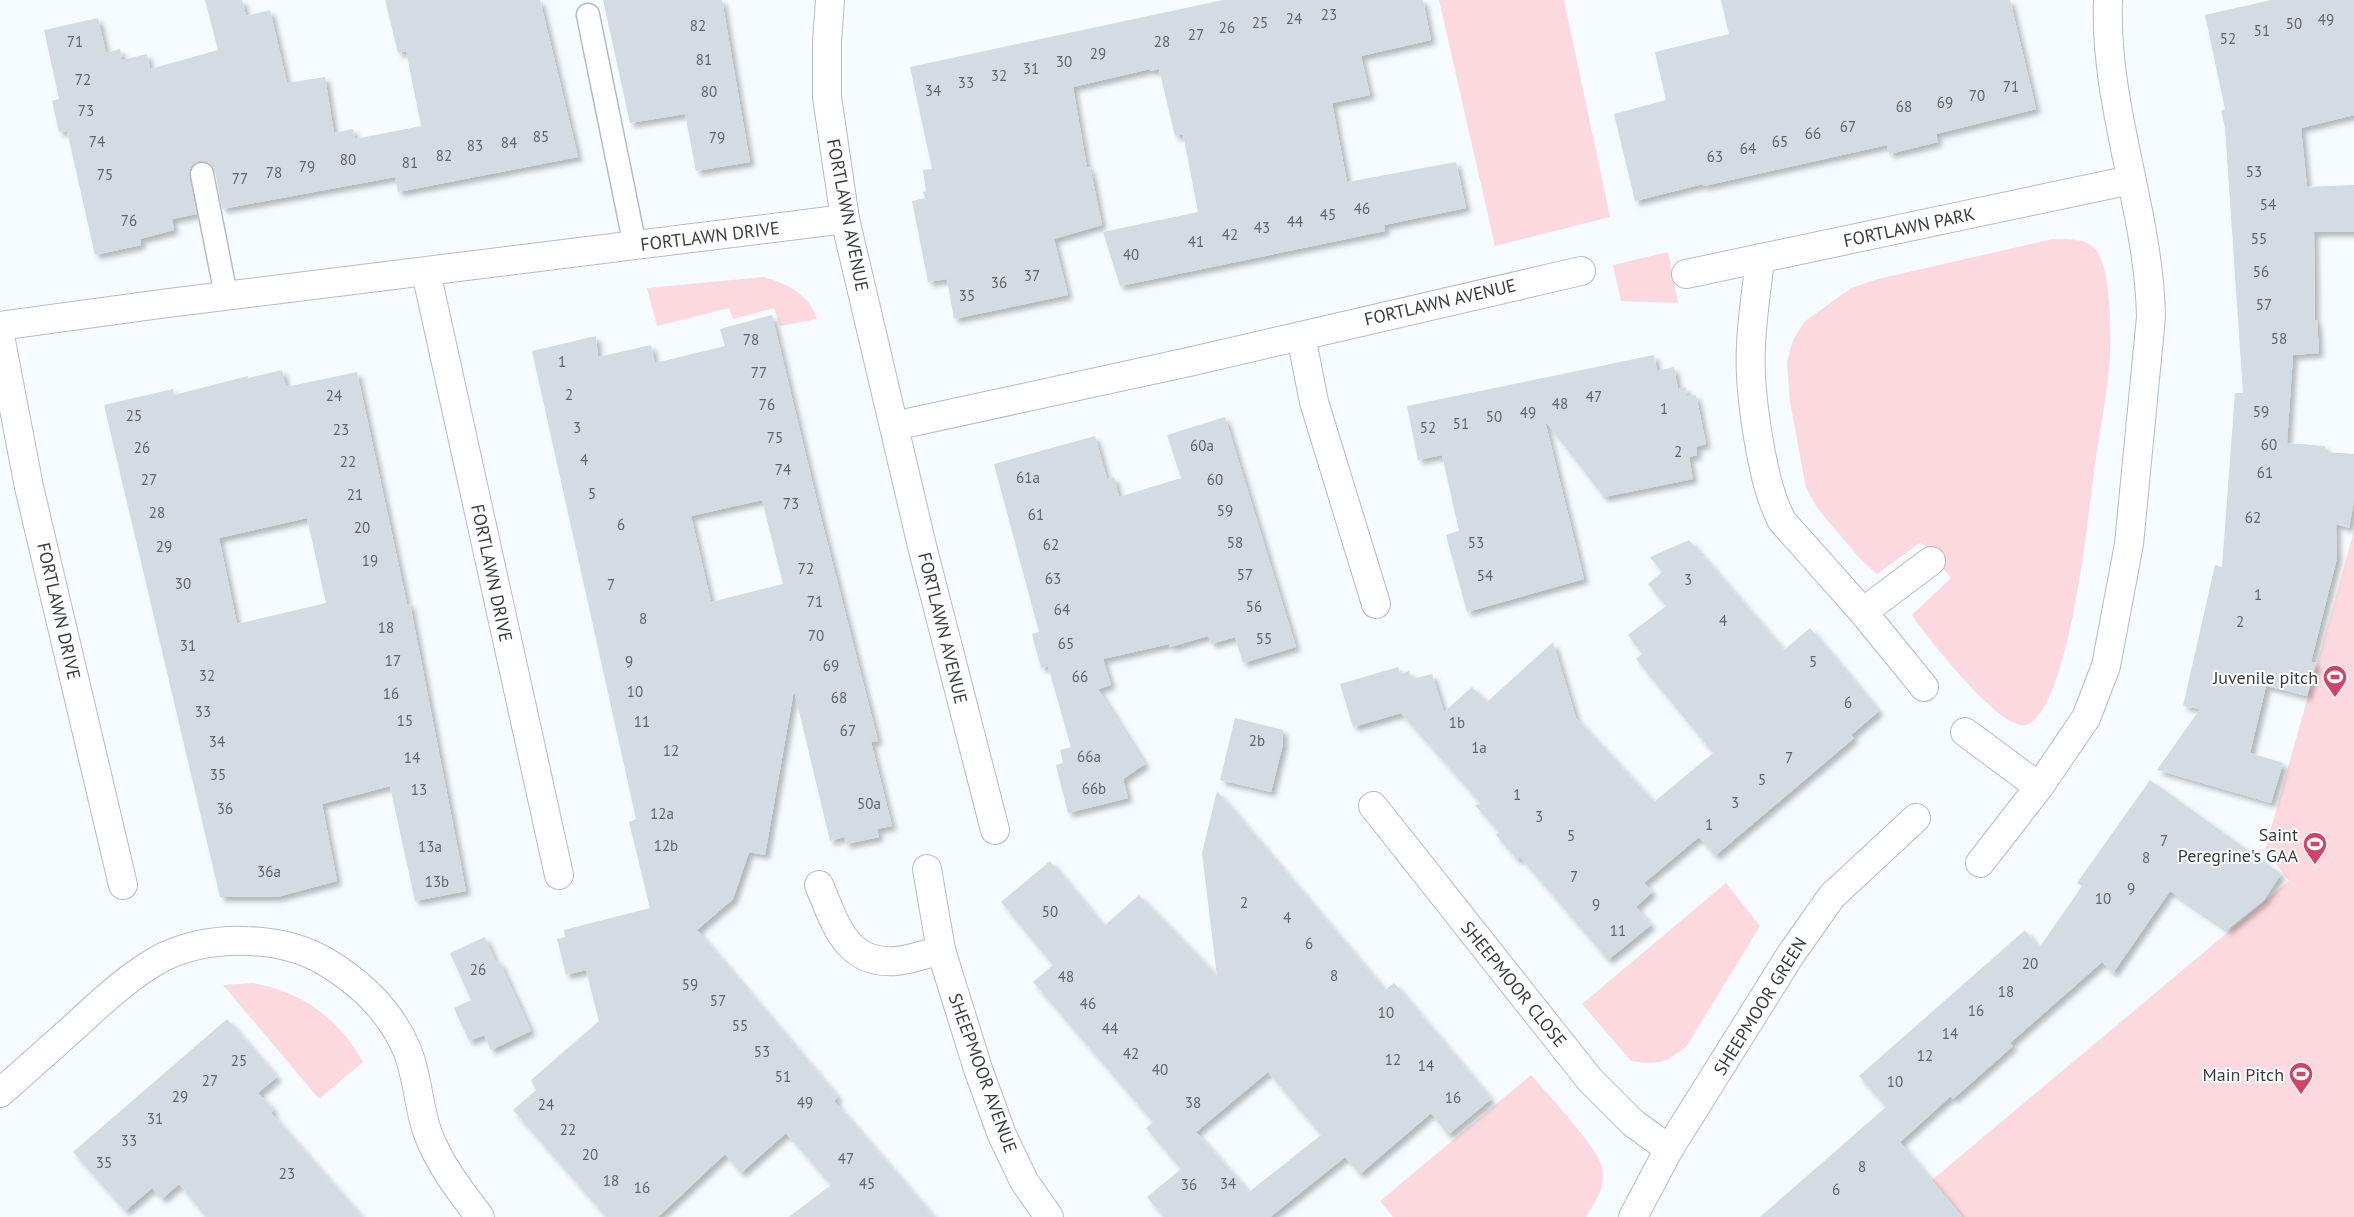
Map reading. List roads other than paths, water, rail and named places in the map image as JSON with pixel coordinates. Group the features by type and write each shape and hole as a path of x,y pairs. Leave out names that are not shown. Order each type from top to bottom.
{"street":[{"name":"FORTLAWN AVENUE","path":"830,0 827,42 827,97 845,219 923,550 995,830"},
{"path":"1980,863 2039,787 2086,718 2106,666 2129,544 2151,318 2148,271 2110,65 2108,0"},
{"name":"FORTLAWN PARK","path":"1686,274 2131,180"},
{"name":"FORTLAWN DRIVE","path":"0,326 845,219"},
{"path":"1760,258 1751,347 1751,381 1754,415 1767,484 1773,505 1782,521 1863,612 1924,687"},
{"name":"FORTLAWN AVENUE","path":"894,426 1301,336 1581,270"},
{"name":"FORTLAWN DRIVE","path":"426,272 559,875"},
{"name":"FORTLAWN DRIVE","path":"0,336 30,487 123,885"},
{"path":"1301,336 1314,402 1376,604"},
{"path":"1863,612 1931,561"},
{"path":"1965,732 2039,787"},
{"name":"SHEEPMOOR CLOSE","path":"1373,806 1590,1080 1633,1123 1669,1149"},
{"name":"SHEEPMOOR GREEN","path":"1632,1217 1669,1149 1786,960 1830,899 1916,818"},
{"name":"SHEEPMOOR AVENUE","path":"927,869 941,950 978,1069 1002,1135 1024,1181 1049,1217"},
{"path":"819,885 839,932 852,949 874,960 896,961 941,950"},
{"path":"0,1093 118,986 157,960 196,946 218,942 242,940 286,946 304,951 342,972 362,987 388,1015 407,1050 432,1142 452,1180 480,1217"}],"lane":[{"path":"588,15 635,246"},
{"path":"202,174 226,296"}],"place":[{"name":"Juvenile pitch","path":"2335,698"},
{"name":"Saint Peregrine's GAA","path":"2315,865"},
{"name":"Main Pitch","path":"2301,1095"}]}
